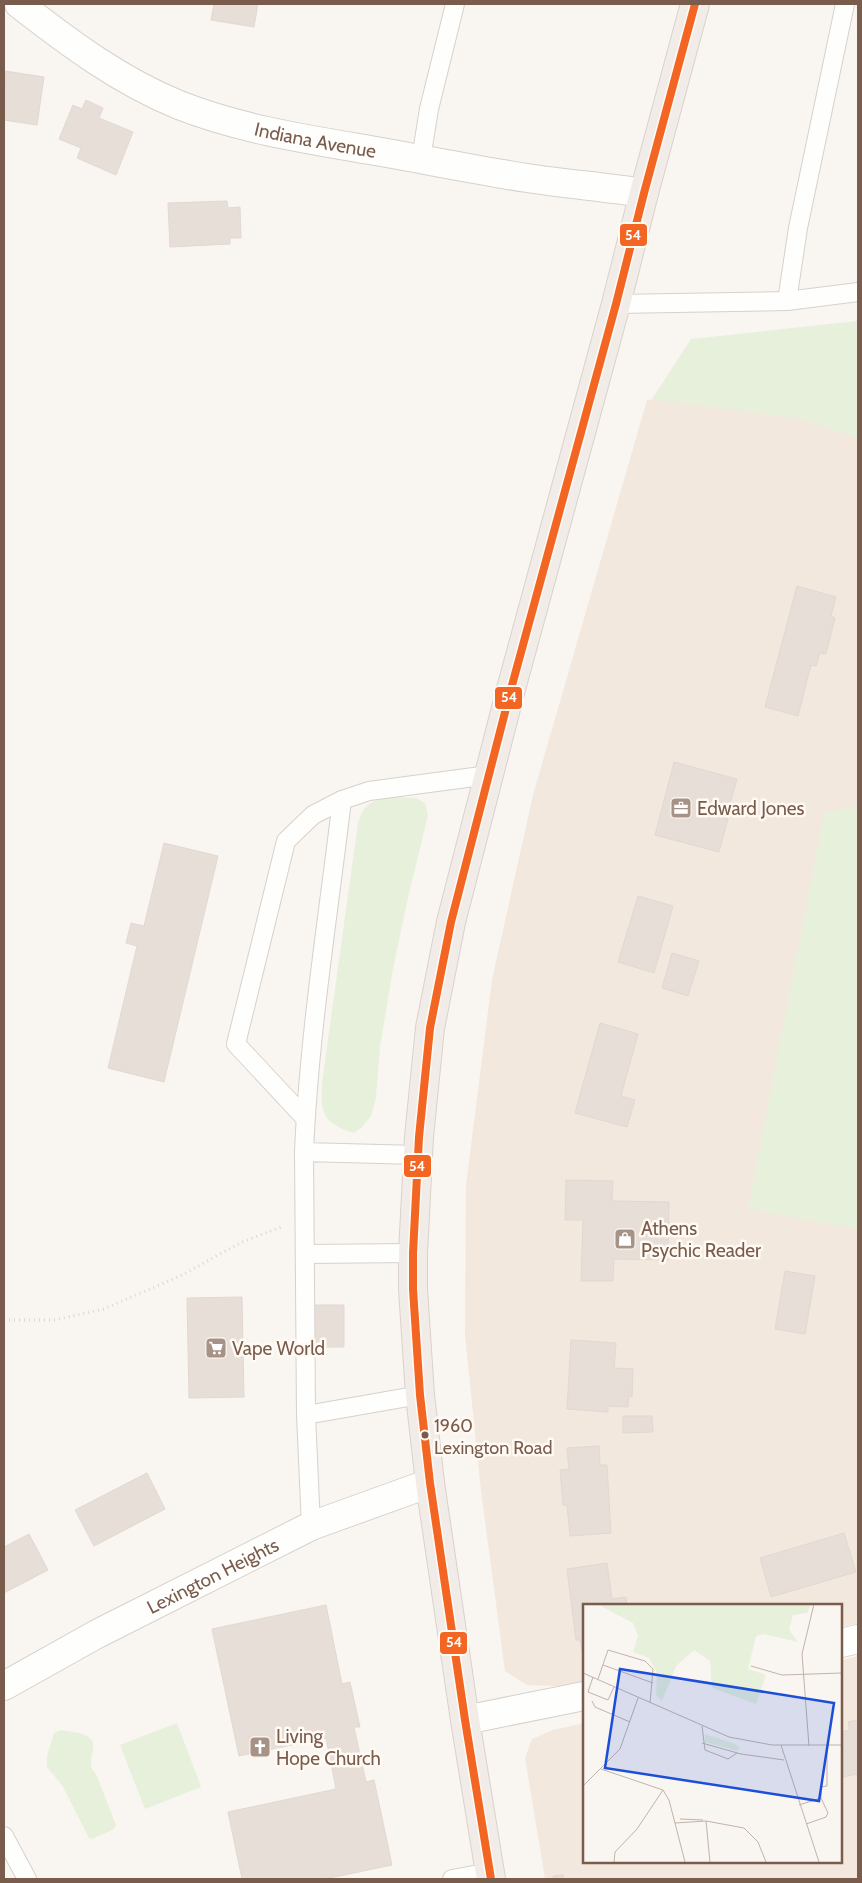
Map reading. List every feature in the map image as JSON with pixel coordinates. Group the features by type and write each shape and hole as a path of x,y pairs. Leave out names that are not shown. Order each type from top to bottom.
{"highway":[{"path":"491,1876 465,1720 430,1483 420,1395 413,1289 413,1253 418,1155 430,1028 451,922 489,775 695,4"}],"street":[{"name":"Indiana Avenue","path":"19,4 70,44 106,67 178,104 222,121 268,132 527,178 644,193"},
{"name":"Lexington Heights","path":"4,1686 97,1634 311,1526 430,1483"},
{"path":"842,1643 858,1639"},
{"path":"465,1720 583,1696"}],"lane":[{"path":"420,159 429,109 455,4"},
{"path":"787,301 798,228 845,4"},
{"path":"616,304 787,301 858,292"},
{"path":"305,1118 236,1044 286,841 313,816 342,800 370,792 489,775"},
{"path":"311,1526 306,1415 305,1118 342,800"},
{"path":"304,1152 418,1155"},
{"path":"304,1254 413,1253"},
{"path":"306,1415 420,1395"},
{"path":"4,1836 27,1879"},
{"path":"452,1879 491,1876"}],"path":[{"path":"4,1320 54,1320 104,1309 182,1275 240,1243 276,1228 304,1223"}],"shaded area":[{"path":"719,393 858,406 858,1623 842,1627 842,1604 583,1604 583,1682 556,1686 527,1685 505,1671 481,1491 465,1335 466,1185 492,980 533,795 647,400"},
{"path":"858,1656 858,1879 545,1879 525,1758 532,1739 553,1730 583,1723 583,1863 842,1863 842,1660"}],"green space":[{"path":"858,321 858,438 803,419 652,399 691,339"},
{"path":"392,797 416,798 425,803 428,815 393,969 380,1047 376,1098 371,1116 354,1133 336,1125 326,1115 322,1102 322,1083 358,823 366,807 374,801"},
{"path":"858,805 858,1229 748,1209 824,814"},
{"path":"177,1723 201,1787 145,1809 120,1745"},
{"path":"60,1730 84,1734 93,1744 92,1769 96,1774 116,1825 114,1829 92,1839 89,1838 62,1785 47,1767 47,1756 54,1733"}],"building":[{"path":"214,4 258,4 254,27 211,20"},
{"path":"5,71 44,77 37,125 4,120"},
{"path":"86,100 103,108 99,118 133,132 116,175 77,158 81,148 59,139 73,105 82,109"},
{"path":"227,201 228,208 240,207 241,238 230,238 230,244 170,247 168,203"},
{"path":"797,586 836,597 831,616 835,618 826,654 820,653 816,666 811,665 798,716 765,707"},
{"name":"Edward Jones","path":"674,762 737,779 728,811 701,804 699,811 728,819 719,852 655,835"},
{"path":"164,843 218,856 164,1082 108,1068 137,946 126,943 131,923 144,926"},
{"path":"638,896 673,906 654,973 618,962"},
{"path":"672,953 699,961 688,996 662,988"},
{"path":"600,1023 638,1034 621,1096 635,1100 627,1127 575,1113"},
{"name":"Athens Psychic Reader","path":"566,1180 613,1181 612,1201 669,1202 668,1260 614,1259 613,1281 581,1281 583,1220 565,1220"},
{"path":"785,1271 815,1276 805,1334 775,1329"},
{"name":"Vape World","path":"242,1297 244,1397 189,1398 187,1298"},
{"path":"308,1305 344,1305 344,1347 308,1347"},
{"path":"571,1340 616,1343 614,1368 633,1369 632,1397 629,1396 628,1407 608,1406 608,1412 567,1409"},
{"path":"623,1416 652,1416 653,1432 623,1433"},
{"path":"599,1446 600,1465 607,1465 611,1533 570,1536 567,1505 563,1505 560,1470 569,1469 567,1448"},
{"path":"147,1473 165,1509 94,1546 75,1510"},
{"path":"844,1533 856,1572 771,1597 760,1558"},
{"path":"29,1534 48,1570 4,1593 4,1547"},
{"path":"607,1563 612,1599 626,1597 627,1604 583,1604 583,1651 580,1640 576,1640 567,1569"},
{"name":"Living Hope Church","path":"326,1605 342,1684 350,1682 360,1727 354,1727 366,1782 374,1780 392,1865 325,1879 242,1879 228,1812 336,1789 326,1738 239,1756 212,1629"},
{"path":"858,1720 858,1774 842,1777 842,1732 850,1730 848,1722"},
{"path":"563,1875 564,1879 553,1879 553,1876"}],"transit line":[{"name":"54","path":"491,1879 430,1483 420,1395 413,1289 413,1253 419,1137 430,1028 451,922 511,689 616,304 695,4"}],"place":[{"name":"Edward Jones","path":"681,808"},
{"name":"Athens Psychic Reader","path":"625,1239"},
{"name":"Vape World","path":"216,1348"},
{"name":"1960 Lexington Road","path":"425,1435"},
{"name":"Living Hope Church","path":"260,1747"}]}
